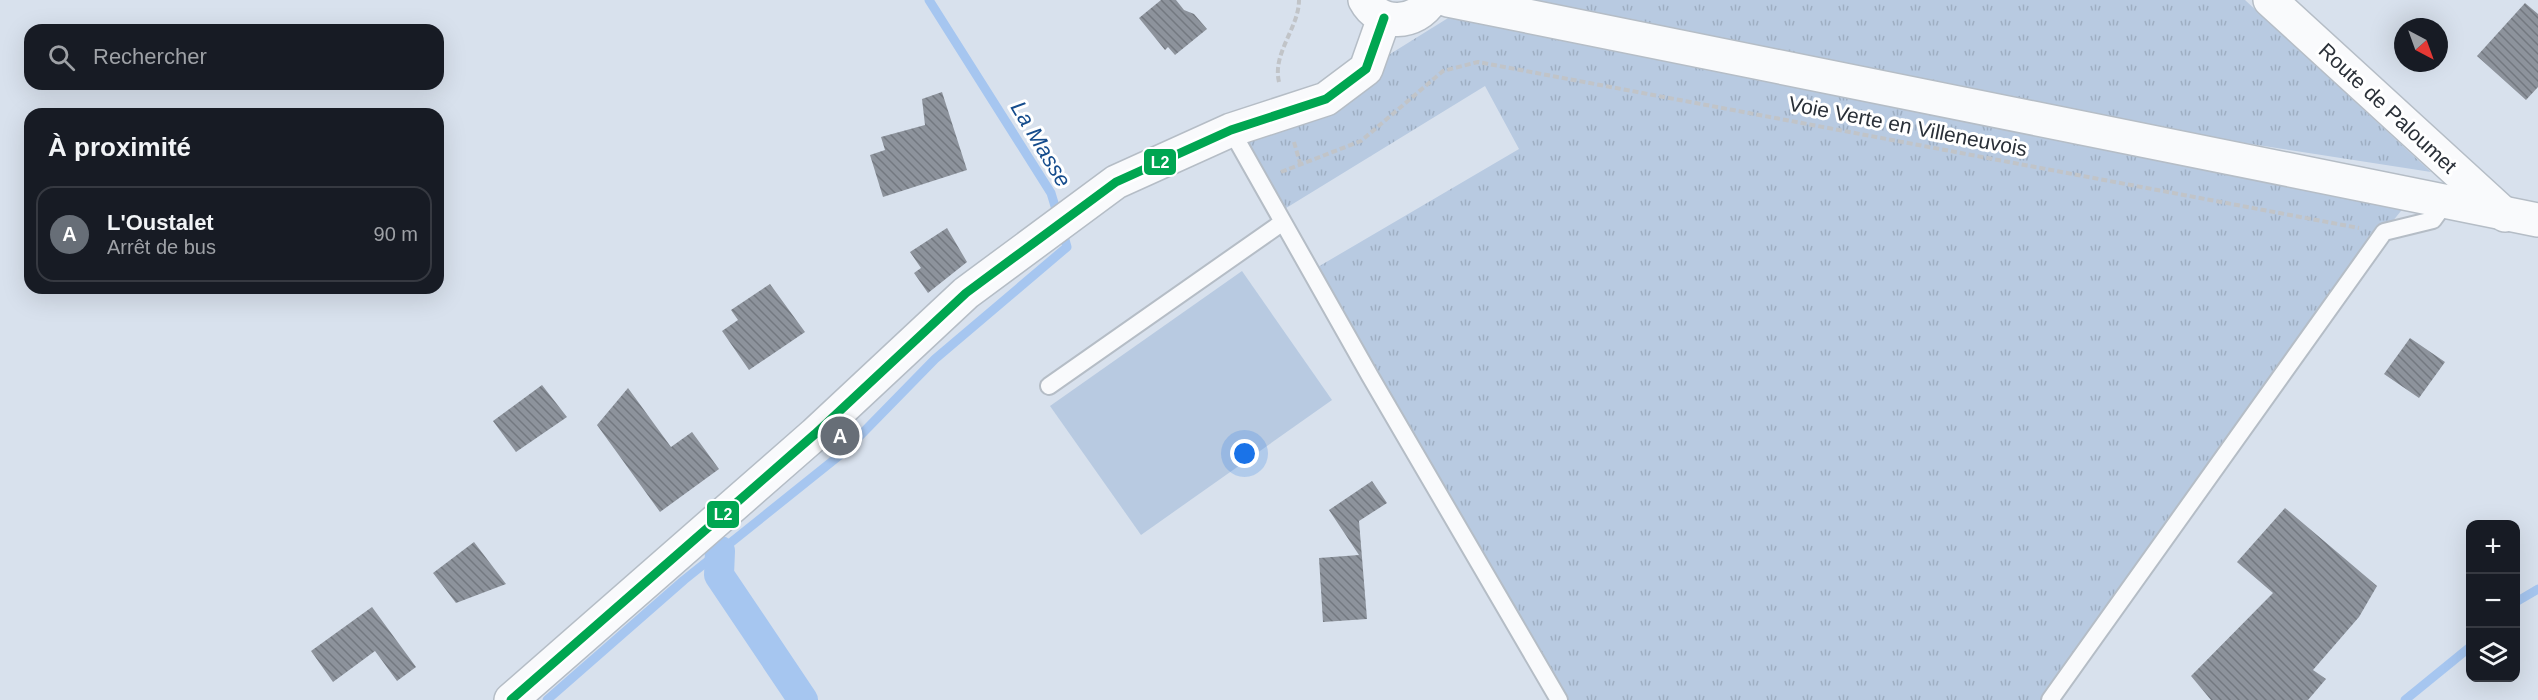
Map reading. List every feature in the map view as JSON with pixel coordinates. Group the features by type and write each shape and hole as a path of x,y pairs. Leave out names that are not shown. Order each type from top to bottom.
{"street":[{"path":"511,700 815,434 966,293 1116,182 1231,130 1326,99 1366,69 1374,9 1407,19 1418,14 1431,0"},
{"path":"1448,0 2538,220"},
{"name":"Route de Paloumet","path":"2270,0 2505,215"}],"lane":[{"path":"1231,130 1559,700"},
{"path":"2050,700 2384,232 2433,220 2446,202"},
{"path":"1049,386 1283,222"}],"path":[{"path":"1286,112 1277,76 1285,43 1298,15 1299,0"},
{"name":"Voie Verte en Villeneuvois","path":"1300,163 1361,141 1443,71 1479,62 2384,232"}],"green space":[{"path":"1518,0 2245,0 2431,172 2186,134"},
{"path":"1469,5 2413,196 2384,232 2050,700 1559,700 1311,271 1519,149 1485,86 1278,213 1231,130 1366,69"},
{"path":"1242,271 1332,400 1141,535 1050,406"}],"building":[{"path":"1161,0 1176,0 1184,10 1194,14 1207,29 1175,55 1168,47 1165,50 1139,18"},
{"path":"2525,3 2538,14 2538,87 2526,100 2477,56"},
{"path":"942,92 967,170 883,197 870,155 885,150 881,137 925,125 922,99"},
{"path":"947,228 967,262 928,293 914,273 921,268 910,252"},
{"path":"770,284 805,332 749,370 722,331 738,320 731,310"},
{"path":"2410,338 2445,362 2419,398 2384,374"},
{"path":"542,385 567,417 516,452 493,421"},
{"path":"628,388 671,447 692,432 719,469 660,512 597,425"},
{"path":"1372,481 1387,503 1359,521 1367,619 1323,622 1319,558 1359,555 1329,510"},
{"path":"2285,508 2377,586 2359,617 2313,670 2326,679 2308,700 2211,700 2191,676 2273,593 2237,562"},
{"path":"474,542 506,584 456,603 433,573"},
{"path":"372,607 416,667 397,681 375,651 333,682 311,651"}],"waterway":[{"name":"La Masse","path":"929,0 1051,193 1058,216"},
{"name":"La Masse","path":"547,700 684,580 845,451 935,359 1067,247 1062,229"},
{"path":"720,551 719,575 803,700"},
{"name":"La Masse","path":"2520,600 2538,589"},
{"name":"La Masse","path":"2405,700 2466,650"}],"transit line":[{"name":"L2","path":"511,700 815,434 966,293 1116,182 1231,130 1326,99 1366,69 1384,18"}],"place":[{"name":"L'Oustalet","path":"840,436"}]}
